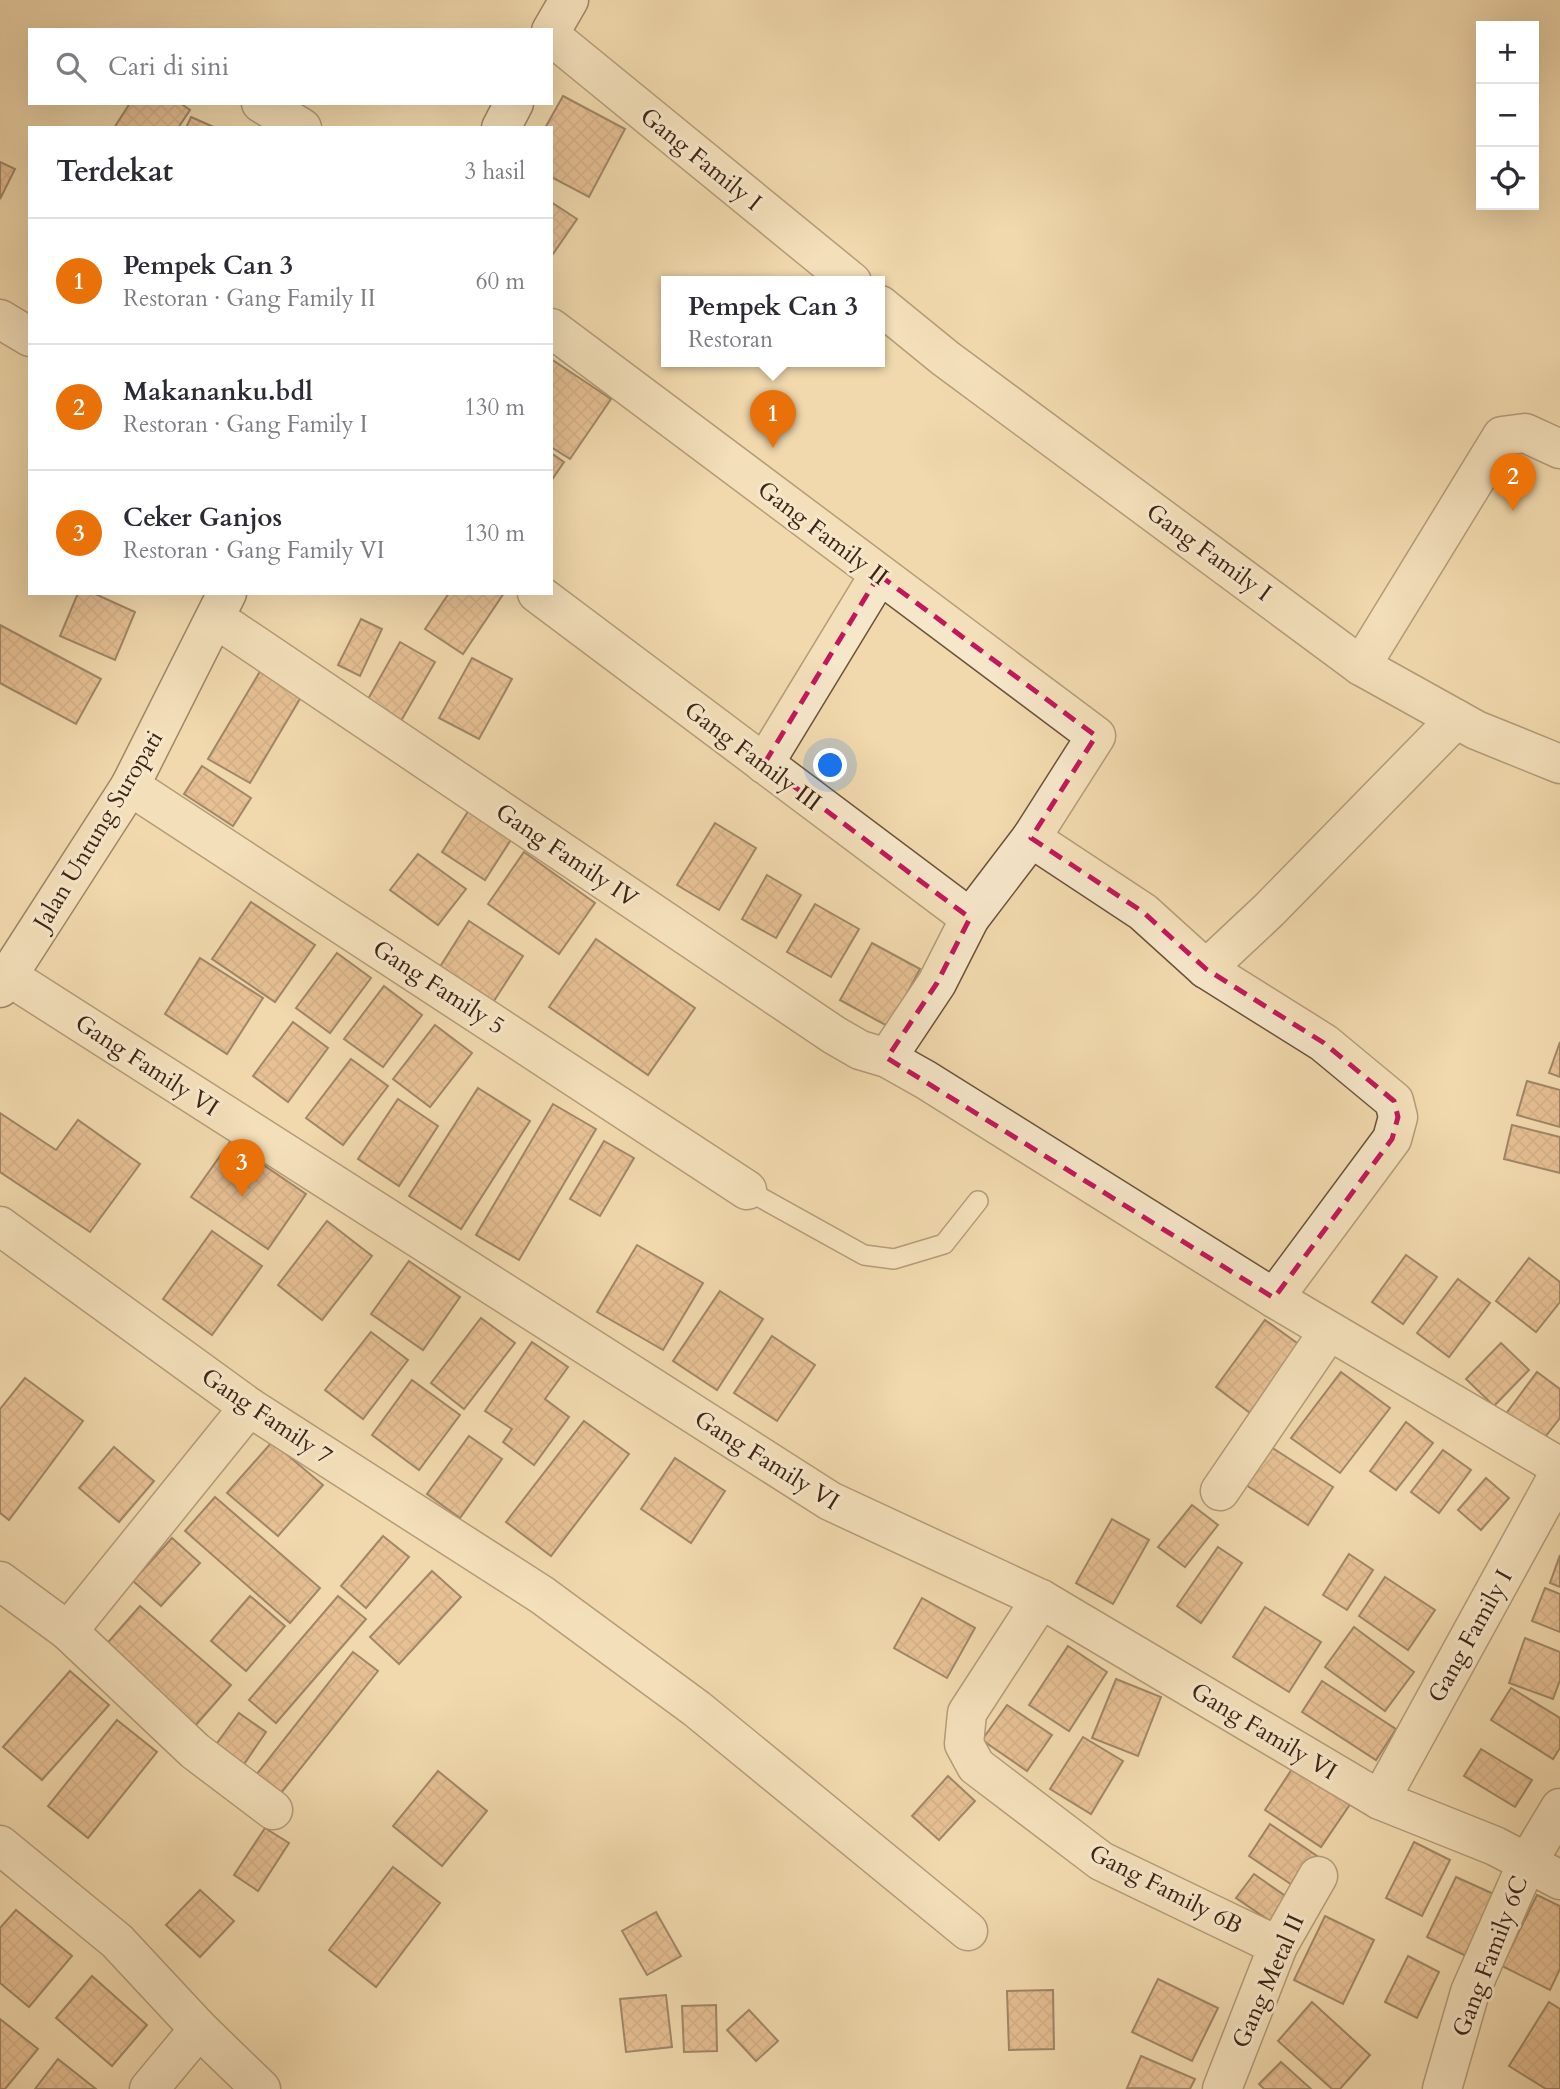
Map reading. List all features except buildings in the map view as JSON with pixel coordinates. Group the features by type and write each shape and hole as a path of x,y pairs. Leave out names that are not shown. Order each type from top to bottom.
{"street":[{"path":"553,28 569,0"},
{"name":"Gang Family I","path":"553,38 845,276"},
{"path":"264,105 299,126"},
{"path":"502,126 513,105"},
{"name":"Gang Family I","path":"885,309 944,358 1361,666 1476,730 1560,764"},
{"path":"0,320 28,336"},
{"name":"Gang Family II","path":"553,330 1096,736 1031,838"},
{"path":"1361,666 1502,436 1525,433 1560,449"},
{"path":"764,764 879,575"},
{"name":"Gang Family III","path":"540,595 970,918"},
{"name":"Jalan Untung Suropati","path":"4,982 130,786 221,605"},
{"name":"Gang Family IV","path":"221,605 834,1035 860,1050 887,1058 926,1080 1274,1298 1560,1467"},
{"path":"1206,969 1259,920 1456,719"},
{"name":"Gang Family 5","path":"130,786 747,1190"},
{"path":"887,1058 937,983 970,918 1031,838 1143,912 1206,969 1324,1042 1394,1101 1398,1117 1392,1139 1274,1298"},
{"name":"Gang Family VI","path":"4,982 830,1501 1041,1599 1380,1800 1495,1846 1560,1880"},
{"name":"Gang Family 7","path":"0,1226 249,1407 542,1595 696,1709 968,1931"},
{"path":"1220,1491 1329,1331"},
{"path":"68,1631 249,1407"},
{"name":"Gang Family I","path":"1380,1800 1560,1472"},
{"path":"0,1581 68,1631 195,1751 273,1810"},
{"name":"Gang Family 6B","path":"1041,1599 967,1713 964,1744 976,1766 1101,1861 1278,1946"},
{"name":"Gang Family 6C","path":"1442,2089 1470,1992 1527,1863 1560,1808"},
{"path":"0,1845 117,1941 199,2029 261,2089"},
{"name":"Gang Metal II","path":"1222,2089 1278,1946 1318,1876"},
{"path":"149,2089 199,2029"}],"lane":[{"path":"747,1190 864,1255 894,1259 944,1244 978,1201"}],"highlighted area":[{"path":"879,575 1096,736 1031,838 1143,912 1206,969 1324,1043 1394,1101 1398,1117 1392,1139 1274,1298 887,1058 937,983 970,918 764,764"}],"place":[{"name":"Pempek Can 3","path":"773,448"},
{"name":"Makananku.bdl","path":"1513,511"},
{"name":"Ceker Ganjos","path":"242,1197"}]}
